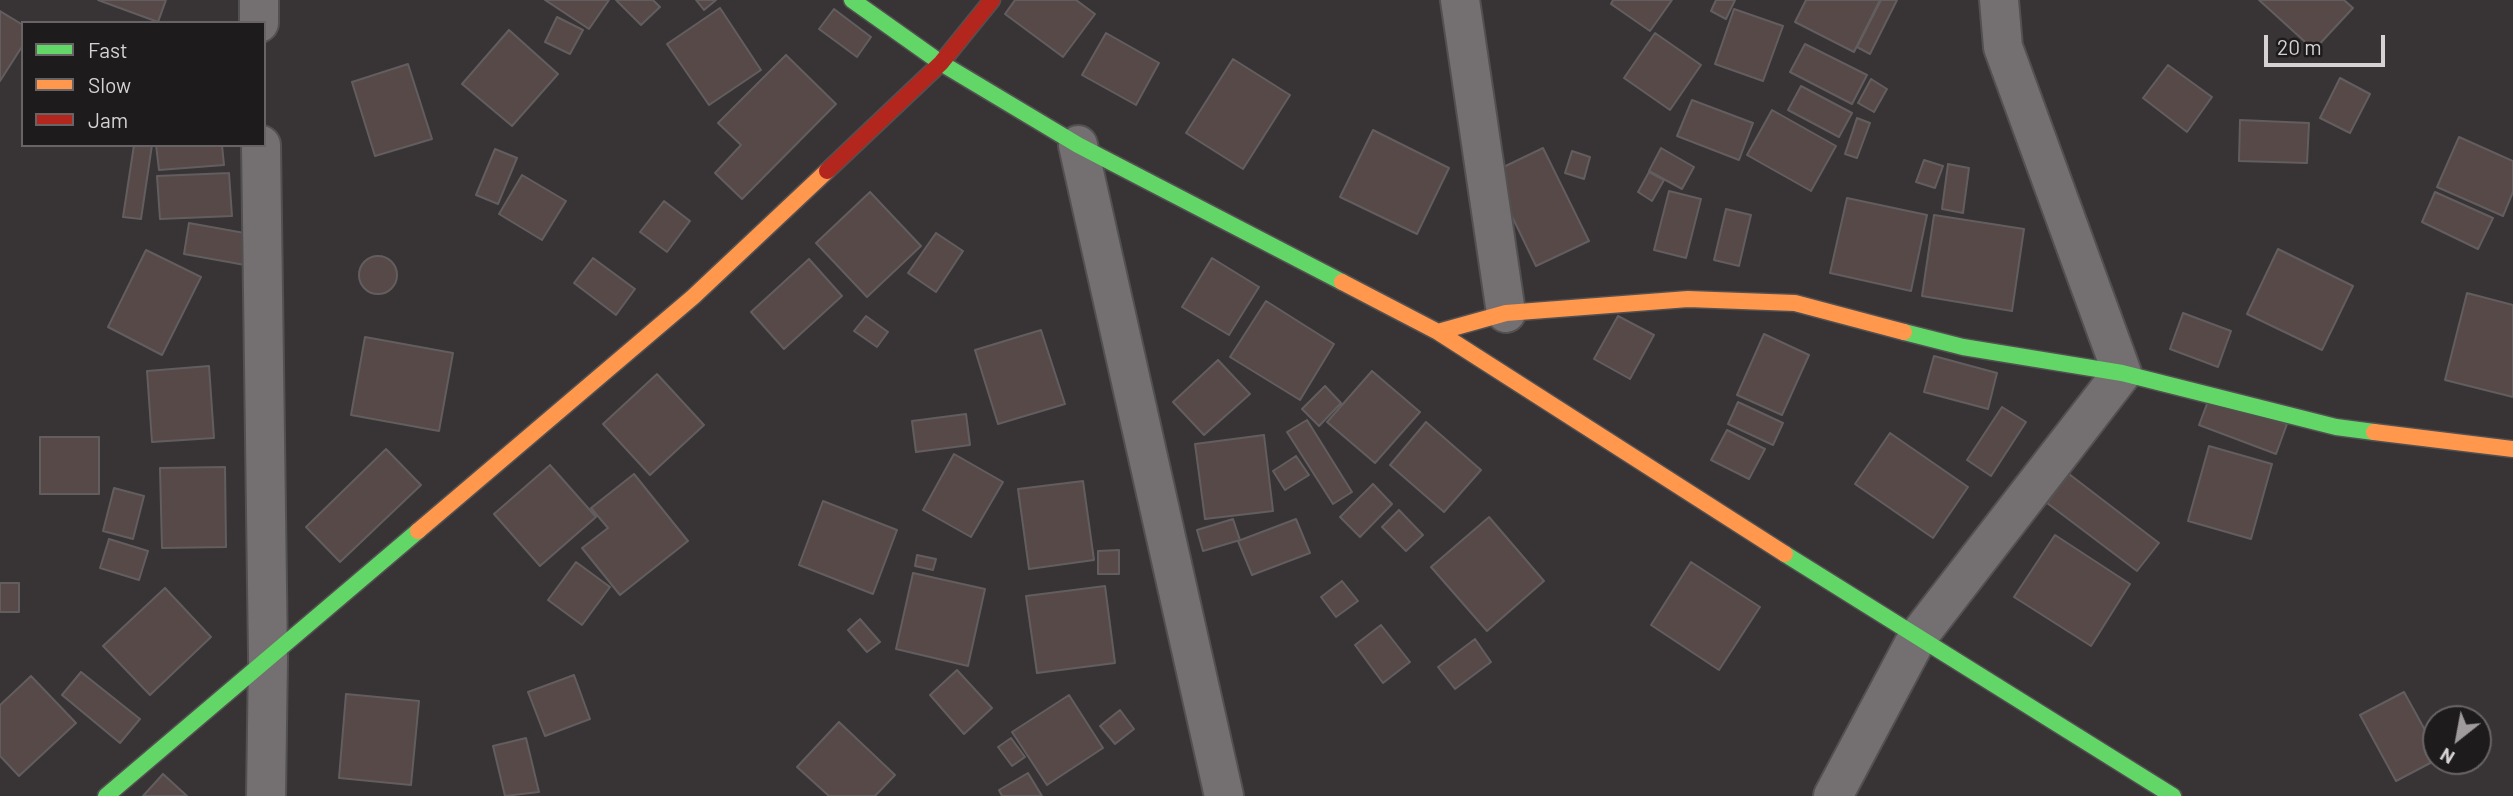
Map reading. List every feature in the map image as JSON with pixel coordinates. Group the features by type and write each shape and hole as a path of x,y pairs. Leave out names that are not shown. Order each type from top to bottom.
{"street":[{"path":"259,0 260,21"},
{"path":"852,0 941,63 1078,145 1438,332 1917,638 2173,796"},
{"path":"106,796 693,297 941,63 992,0"},
{"path":"1460,0 1506,313"},
{"path":"1999,0 2003,47 2122,373"},
{"path":"1078,145 1224,796"},
{"path":"261,147 268,658 266,796"},
{"path":"1438,332 1506,313 1688,299 1795,303 1963,347 2122,373 2336,427 2513,449"},
{"path":"1833,796 1917,638 2122,373"}],"building":[{"path":"98,0 166,0 158,21"},
{"path":"545,0 609,0 589,29"},
{"path":"616,0 653,0 660,7 641,25"},
{"path":"696,0 716,0 704,10"},
{"path":"1015,0 1076,0 1095,14 1063,57 1005,14"},
{"path":"1613,0 1672,0 1650,31 1611,4"},
{"path":"1716,0 1735,0 1726,19 1711,11"},
{"path":"1806,0 1880,0 1854,52 1795,22"},
{"path":"1881,0 1897,0 1870,54 1857,47"},
{"path":"2259,0 2344,0 2353,8 2314,50"},
{"path":"720,8 761,70 709,105 667,44"},
{"path":"834,9 871,37 857,57 819,29"},
{"path":"1734,9 1783,26 1763,81 1715,64"},
{"path":"0,11 21,24 21,48 0,81"},
{"path":"557,17 583,30 570,54 545,42"},
{"path":"509,30 558,74 512,126 462,84"},
{"path":"1106,33 1159,63 1136,105 1082,75"},
{"path":"1655,33 1701,65 1670,110 1624,78"},
{"path":"1805,44 1867,75 1852,104 1790,72"},
{"path":"786,55 836,104 742,199 715,173 741,145 718,123"},
{"path":"1233,59 1290,95 1243,169 1186,133"},
{"path":"408,64 432,139 375,156 352,82"},
{"path":"2168,65 2212,97 2187,132 2143,98"},
{"path":"2340,78 2370,94 2350,133 2320,118"},
{"path":"1871,79 1887,89 1874,112 1858,103"},
{"path":"1801,86 1852,113 1839,137 1788,110"},
{"path":"1692,100 1753,123 1739,160 1677,136"},
{"path":"1772,110 1836,146 1811,191 1747,155"},
{"path":"1857,118 1870,123 1857,158 1845,154"},
{"path":"2240,120 2309,123 2307,163 2239,161"},
{"path":"1373,130 1449,168 1417,234 1340,197"},
{"path":"2459,137 2513,161 2513,192 2503,216 2437,187"},
{"path":"134,147 152,147 141,219 123,217"},
{"path":"156,147 222,147 224,165 159,170"},
{"path":"1543,148 1589,241 1536,266 1491,173"},
{"path":"1661,148 1694,167 1682,189 1649,171"},
{"path":"495,149 517,158 498,204 476,195"},
{"path":"1572,151 1590,157 1584,179 1565,173"},
{"path":"1924,160 1943,166 1935,188 1916,182"},
{"path":"1948,164 1969,168 1963,213 1942,209"},
{"path":"1649,172 1664,180 1652,201 1638,192"},
{"path":"229,173 232,216 160,219 157,176"},
{"path":"522,175 566,201 542,240 499,214"},
{"path":"1669,191 1701,199 1686,258 1654,250"},
{"path":"870,192 921,246 867,297 816,243"},
{"path":"2435,192 2493,218 2478,249 2422,222"},
{"path":"1847,198 1927,215 1911,291 1830,273"},
{"path":"664,201 690,221 667,252 640,232"},
{"path":"1726,209 1751,215 1739,266 1714,260"},
{"path":"1934,215 2024,229 2012,311 1922,296"},
{"path":"189,223 250,234 245,265 184,254"},
{"path":"936,233 963,251 936,292 908,273"},
{"path":"2278,249 2353,286 2322,350 2247,314"},
{"path":"146,250 201,277 162,355 108,327"},
{"path":"378,256 391,262 397,275 391,288 378,294 365,288 359,275 365,262"},
{"path":"593,258 635,289 616,315 574,283"},
{"path":"1212,258 1259,287 1229,335 1182,307"},
{"path":"809,259 842,296 784,349 751,312"},
{"path":"2467,293 2513,305 2513,397 2445,380"},
{"path":"1266,301 1334,344 1300,400 1230,357"},
{"path":"2183,313 2231,331 2218,367 2170,349"},
{"path":"866,316 888,332 877,347 854,331"},
{"path":"1618,316 1654,335 1630,379 1594,359"},
{"path":"1041,330 1065,404 998,424 975,350"},
{"path":"1764,334 1809,355 1782,415 1737,395"},
{"path":"365,337 453,353 439,431 351,415"},
{"path":"1934,356 1997,373 1988,409 1924,392"},
{"path":"1218,360 1250,394 1204,435 1173,402"},
{"path":"209,366 214,438 152,442 147,371"},
{"path":"1372,371 1420,412 1375,463 1327,422"},
{"path":"657,374 704,425 650,475 603,424"},
{"path":"1325,386 1341,403 1319,426 1302,409"},
{"path":"2210,396 2287,424 2276,454 2199,425"},
{"path":"1738,402 1783,423 1773,445 1728,424"},
{"path":"2002,407 2026,422 1991,476 1967,460"},
{"path":"966,414 970,445 916,452 912,421"},
{"path":"1307,420 1352,492 1333,504 1287,432"},
{"path":"1426,422 1481,470 1444,512 1390,465"},
{"path":"1727,430 1765,449 1749,479 1711,460"},
{"path":"1890,433 1968,487 1933,538 1855,484"},
{"path":"1264,435 1273,511 1205,519 1195,444"},
{"path":"40,437 99,437 99,494 40,494"},
{"path":"2209,446 2272,464 2251,539 2188,521"},
{"path":"386,449 421,485 340,562 306,527"},
{"path":"954,454 1003,482 971,537 923,510"},
{"path":"1296,456 1309,475 1285,490 1273,471"},
{"path":"550,465 596,517 540,566 494,514"},
{"path":"225,467 226,547 162,548 160,468"},
{"path":"634,474 688,541 620,595 582,548 608,528 591,508"},
{"path":"2069,474 2159,543 2137,571 2047,503"},
{"path":"1083,481 1094,560 1029,569 1018,489"},
{"path":"1373,484 1392,504 1360,537 1340,517"},
{"path":"114,488 144,496 133,539 103,531"},
{"path":"823,501 897,530 873,594 799,565"},
{"path":"1399,510 1423,535 1406,551 1382,527"},
{"path":"1489,517 1544,581 1487,631 1431,567"},
{"path":"1233,519 1240,540 1203,551 1197,530"},
{"path":"1296,519 1310,553 1252,575 1238,541"},
{"path":"2055,535 2130,584 2091,646 2014,597"},
{"path":"109,539 148,551 139,580 100,568"},
{"path":"1119,550 1119,574 1098,574 1098,551"},
{"path":"917,555 936,559 933,570 915,566"},
{"path":"576,562 610,587 582,625 548,600"},
{"path":"1691,562 1760,607 1719,670 1651,625"},
{"path":"913,573 985,589 968,666 896,649"},
{"path":"1342,581 1358,601 1336,617 1321,597"},
{"path":"0,583 19,583 19,612 0,612"},
{"path":"1105,586 1115,663 1037,673 1026,596"},
{"path":"165,588 211,637 150,695 103,646"},
{"path":"860,619 880,642 867,652 848,630"},
{"path":"1381,625 1410,662 1383,683 1355,645"},
{"path":"1475,639 1491,662 1455,689 1438,667"},
{"path":"957,670 992,708 964,734 930,695"},
{"path":"81,672 140,719 120,743 62,695"},
{"path":"574,675 590,719 545,736 528,692"},
{"path":"31,676 76,723 19,776 0,756 0,705"},
{"path":"2404,692 2422,725 2422,767 2396,781 2360,715"},
{"path":"346,694 419,701 411,785 339,778"},
{"path":"1069,695 1103,748 1047,785 1012,732"},
{"path":"1120,710 1134,729 1115,744 1100,726"},
{"path":"839,722 895,775 875,796 829,796 797,767"},
{"path":"526,738 539,792 505,796 493,746"},
{"path":"1011,738 1025,757 1012,766 998,747"},
{"path":"1028,773 1042,796 1002,796 999,790"},
{"path":"163,774 187,796 143,796"}],"traffic: fast":[{"path":"852,0 941,63 1078,145 1342,282"},
{"path":"1904,332 1963,347 2122,373 2336,427 2374,432"},
{"path":"106,796 418,531"},
{"path":"1785,554 2173,796"}],"traffic: slow":[{"path":"418,531 693,297 827,171"},
{"path":"1342,282 1438,332 1785,554"},
{"path":"1438,332 1506,313 1688,299 1795,303 1904,332"},
{"path":"2374,432 2513,449"}],"traffic: jam":[{"path":"827,171 941,63 992,0"}]}
